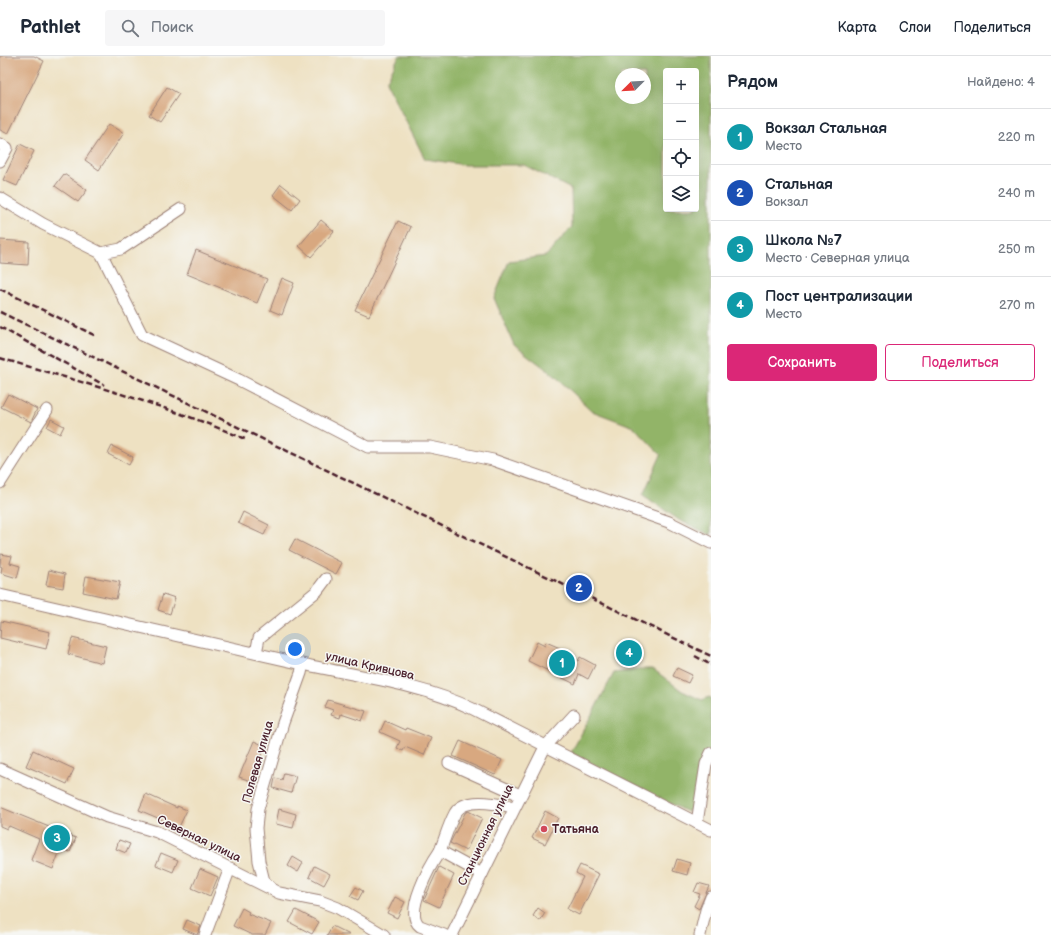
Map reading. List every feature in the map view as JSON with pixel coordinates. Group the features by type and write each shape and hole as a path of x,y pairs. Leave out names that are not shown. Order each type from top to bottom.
{"street":[{"path":"0,144 7,148 0,161"},
{"path":"0,198 43,224 101,253 142,335 239,380 368,447 430,447 493,460 669,522 711,543"},
{"path":"101,253 121,249 181,209"},
{"path":"0,483 47,410"},
{"path":"256,654 259,638 317,591 326,579"},
{"name":"улица Кривцова","path":"0,594 256,654 356,674 441,696 473,709 544,747 711,830"},
{"name":"Полевая улица","path":"274,890 267,884 261,873 256,828 257,815 262,789 283,723 300,678 302,664"},
{"name":"Станционная улица","path":"452,935 544,747 574,715"},
{"path":"697,823 706,764 711,753"},
{"path":"449,763 520,795"},
{"name":"Северная улица","path":"0,769 111,818 158,832 285,895 309,898 332,906 384,935"},
{"path":"444,935 417,924 414,913 418,895 431,864 440,851 456,811 467,803 490,802 514,807"},
{"path":"440,851 482,874"},
{"path":"205,935 230,868"},
{"path":"700,935 711,897"}],"green space":[{"path":"399,56 711,56 711,535 679,520 643,495 661,455 634,427 592,411 554,375 514,345 494,298 509,261 546,256 572,227 571,189 524,165 465,165 425,159 386,82"},
{"path":"653,669 682,691 702,700 709,697 711,698 711,746 702,767 694,809 687,812 571,753 614,673"}],"building":[{"path":"0,56 34,56 44,61 8,134 0,130"},
{"path":"167,87 179,94 160,122 149,115"},
{"path":"109,124 124,133 99,170 85,160"},
{"path":"20,144 34,151 17,186 3,180"},
{"path":"64,174 87,190 78,202 55,186"},
{"path":"281,184 300,199 292,210 273,195"},
{"path":"321,220 334,231 311,257 299,246"},
{"path":"398,221 411,227 369,316 355,310"},
{"path":"0,240 29,242 28,265 0,263"},
{"path":"196,250 267,279 257,303 187,274"},
{"path":"282,278 294,283 282,315 270,310"},
{"path":"8,394 37,409 31,422 1,407"},
{"path":"51,419 64,426 60,434 47,427"},
{"path":"112,446 133,457 129,465 108,454"},
{"path":"243,512 269,525 264,535 238,523"},
{"path":"295,539 342,563 336,574 289,550"},
{"path":"1,554 12,556 10,563 20,566 17,578 1,573"},
{"path":"49,570 65,574 63,588 46,585"},
{"path":"86,576 120,582 116,599 83,592"},
{"path":"163,594 175,598 170,614 158,610"},
{"path":"1,621 50,632 46,649 0,638"},
{"path":"72,638 106,646 102,663 68,654"},
{"path":"537,642 545,646 546,642 560,648 559,652 578,661 580,657 595,665 588,679 579,674 575,684 528,661"},
{"path":"625,642 641,650 633,664 618,657"},
{"path":"677,668 692,675 688,683 673,676"},
{"path":"328,700 366,711 362,721 341,714 340,718 331,715 333,710 325,707"},
{"path":"385,721 405,730 406,728 431,738 424,755 405,747 403,751 397,748 400,741 380,732"},
{"path":"254,741 265,746 251,781 239,777"},
{"path":"460,741 502,760 495,775 453,756"},
{"path":"33,750 74,769 67,784 26,766"},
{"path":"284,773 296,776 291,793 273,788 275,778 282,780"},
{"path":"146,794 177,808 177,806 187,810 179,827 139,810"},
{"path":"0,807 76,838 70,852 61,848 53,869 31,860 39,839 9,826 7,829 0,826"},
{"path":"279,809 296,814 293,828 276,824"},
{"path":"468,811 482,818 466,851 450,843 465,813"},
{"path":"545,811 558,818 545,844 532,838"},
{"path":"119,840 130,844 126,853 116,849"},
{"path":"161,853 178,860 173,872 156,865"},
{"path":"293,857 303,863 298,872 288,866"},
{"path":"677,859 690,863 687,875 673,871"},
{"path":"580,865 599,874 579,915 567,909 583,877 576,873"},
{"path":"314,866 330,874 324,885 309,877"},
{"path":"439,867 454,875 439,907 424,900"},
{"path":"200,869 218,877 210,896 192,888"},
{"path":"698,883 709,886 699,909 694,906 700,894 694,892"},
{"path":"356,887 363,891 358,900 350,896"},
{"path":"395,897 405,902 397,918 387,913"},
{"path":"242,908 249,912 248,914 271,923 265,935 252,935 233,926"},
{"path":"538,908 545,913 540,921 533,916"},
{"path":"296,910 319,922 312,934 289,922"},
{"path":"187,920 201,926 197,935 183,929"},
{"path":"332,926 350,935 327,935"}],"railway":[{"path":"0,289 96,336"},
{"path":"0,312 711,656"},
{"path":"0,327 104,385"},
{"path":"0,358 156,405 217,427 247,440"},
{"path":"695,656 711,665"}],"place":[{"name":"Стальная","path":"579,588"},
{"name":"Пост централизации","path":"629,653"},
{"name":"Вокзал Стальная","path":"562,663"},
{"name":"Татьяна","path":"544,829"},
{"name":"Школа №7","path":"57,838"}]}
